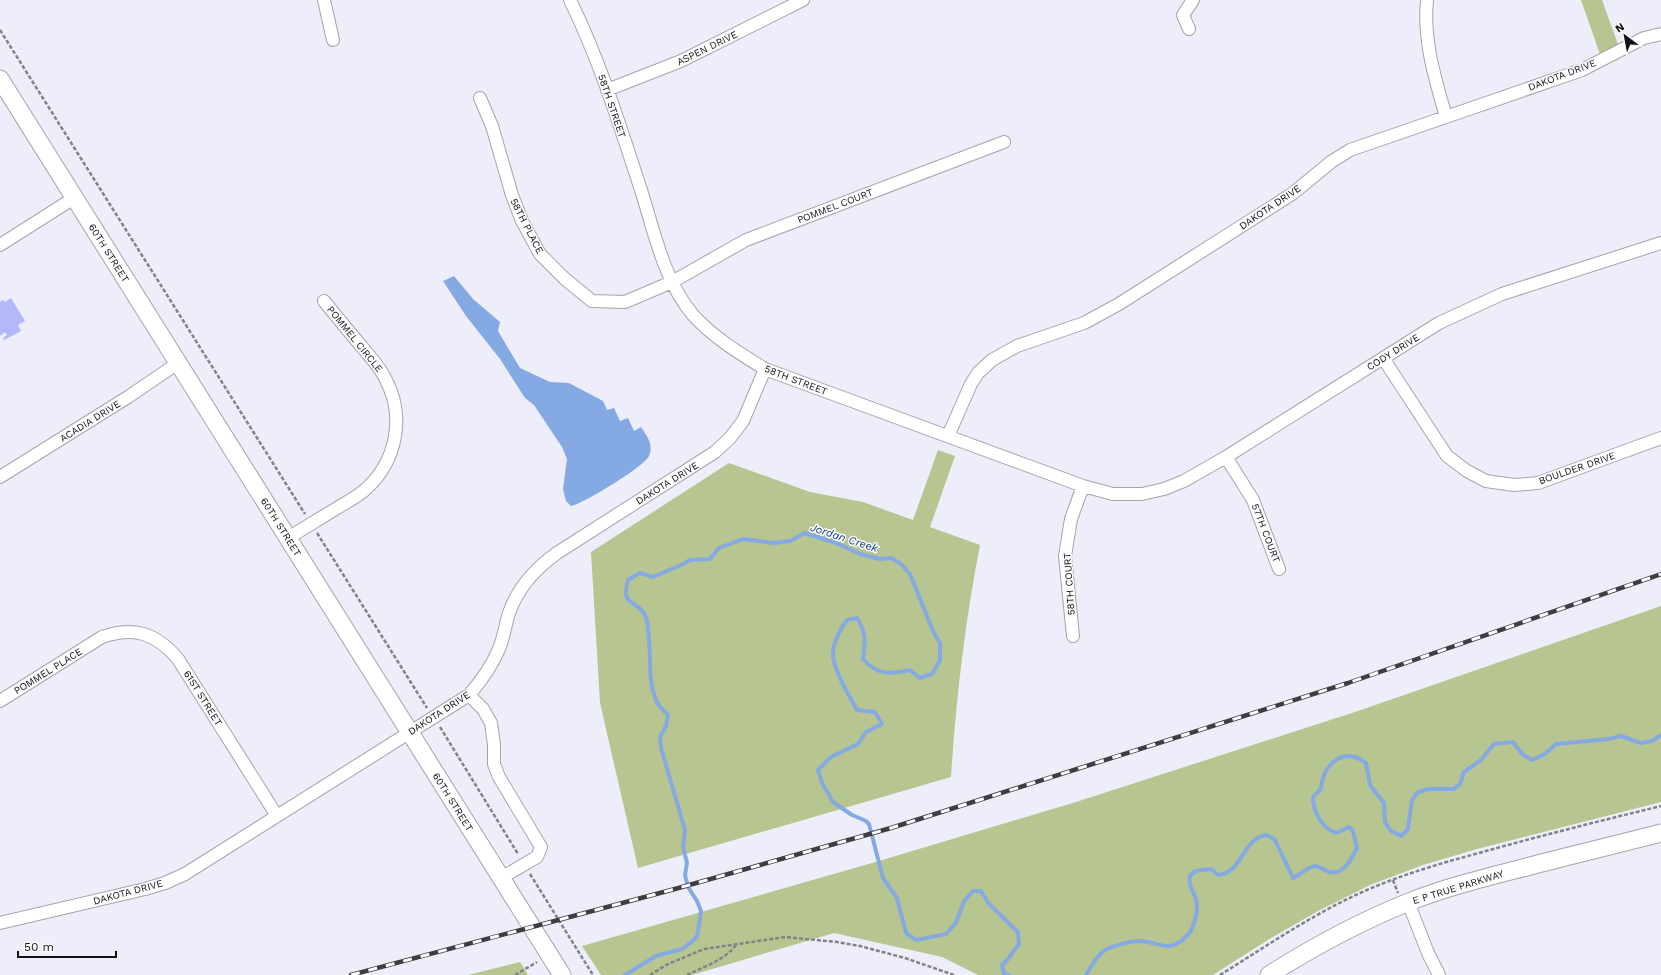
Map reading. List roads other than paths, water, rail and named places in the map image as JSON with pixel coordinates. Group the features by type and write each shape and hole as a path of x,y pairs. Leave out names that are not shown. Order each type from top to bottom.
{"main road":[{"name":"60TH STREET","path":"0,79 562,975"},
{"name":"E P TRUE PARKWAY","path":"1268,975 1333,937 1360,923 1408,902 1497,874 1661,833"}],"street":[{"path":"324,0 334,40"},
{"name":"58TH STREET","path":"570,0 593,50 672,282 693,315 718,339 765,369 1083,486 1113,494 1142,494"},
{"name":"ASPEN DRIVE","path":"607,90 681,61 803,0"},
{"path":"1189,29 1183,15 1194,0"},
{"path":"1427,0 1426,13 1428,52 1446,117"},
{"name":"DAKOTA DRIVE","path":"948,436 971,384 978,373 992,360 1017,346 1084,323 1119,304 1292,194 1331,162 1350,150 1582,70 1644,38 1661,34"},
{"name":"58TH PLACE","path":"480,98 492,126 512,195 522,221 540,254 565,278 592,301 625,302 672,282"},
{"name":"POMMEL COURT","path":"672,282 746,240 1004,142"},
{"path":"0,245 74,198"},
{"name":"CODY DRIVE","path":"1142,494 1164,489 1184,481 1226,457 1438,323 1502,294 1661,243"},
{"name":"POMMEL CIRCLE","path":"288,538 354,498 367,488 379,476 388,461 394,445 396,412 394,400 386,379 324,301"},
{"name":"BOULDER DRIVE","path":"1383,358 1447,456 1467,471 1486,481 1514,485 1538,483 1661,438"},
{"name":"ACADIA DRIVE","path":"0,477 128,397 178,363"},
{"name":"DAKOTA DRIVE","path":"0,923 145,889 165,883 185,874 469,695 490,668 499,649 510,611 519,592 529,577 557,553 715,452 730,438 743,421 765,369"},
{"name":"57TH COURT","path":"1226,457 1253,500 1279,569"},
{"name":"58TH COURT","path":"1073,636 1065,556 1071,519 1083,486"},
{"name":"61ST STREET","path":"96,640 116,632 131,632 145,634 157,639 169,648 178,659 277,816"},
{"name":"POMMEL PLACE","path":"0,701 96,640"},
{"path":"469,695 483,709 491,723 494,745 494,764 499,777 541,847 537,857 501,878"},
{"path":"1408,902 1428,954 1439,975"}],"water":[{"path":"454,276 473,299 500,322 498,331 520,368 550,382 569,383 603,401 607,410 614,408 620,421 628,418 634,431 641,427 649,441 651,448 649,456 645,461 613,484 588,499 571,506 566,501 563,489 567,459 562,447 534,405 525,398 500,359 466,316 443,281"}],"waterway":[{"name":"Jordan Creek","path":"625,975 656,956 682,949 690,943 697,937 701,911 697,901 688,887 685,875 687,863 683,847 685,830 661,748 660,737 666,726 668,715 658,704 653,693 647,620 643,611 631,602 626,595 628,580 640,573 653,577 690,560 710,559 719,548 743,539 774,543 790,541 805,533 836,543 860,554 880,559 891,558 901,564 910,574 933,631 940,643 940,660 932,674 920,678 910,670 890,673 879,671 868,665 863,659 865,643 864,634 857,618 847,620 839,632 834,646 833,655 836,668 842,683 857,710 875,712 882,724 866,732 858,744 831,757 818,770 822,783 833,802 869,824 883,878 897,898 906,933 916,940 946,934 955,924 965,900 973,891 981,891 989,904 1018,932 1019,944 1002,965 1004,974 1009,975"},
{"name":"Jordan Creek","path":"1086,975 1095,960 1103,951 1107,949 1128,942 1140,941 1172,946 1183,939 1189,933 1194,923 1196,912 1197,902 1190,885 1190,876 1195,871 1211,869 1218,875 1226,873 1233,868 1252,842 1259,837 1267,835 1275,840 1293,878 1315,866 1334,873 1343,869 1350,861 1357,848 1353,831 1349,827 1336,833 1331,831 1319,819 1313,803 1313,797 1321,789 1323,780 1330,765 1342,757 1350,756 1358,758 1366,763 1370,785 1384,803 1385,822 1391,831 1401,836 1408,829 1412,800 1417,793 1428,789 1454,789 1460,784 1464,772 1481,760 1494,744 1513,742 1522,754 1532,760 1545,754 1556,744 1609,739 1621,736 1641,743 1652,741 1661,735"}],"railway":[{"path":"351,975 675,889 891,828 1348,683 1661,574"}]}
